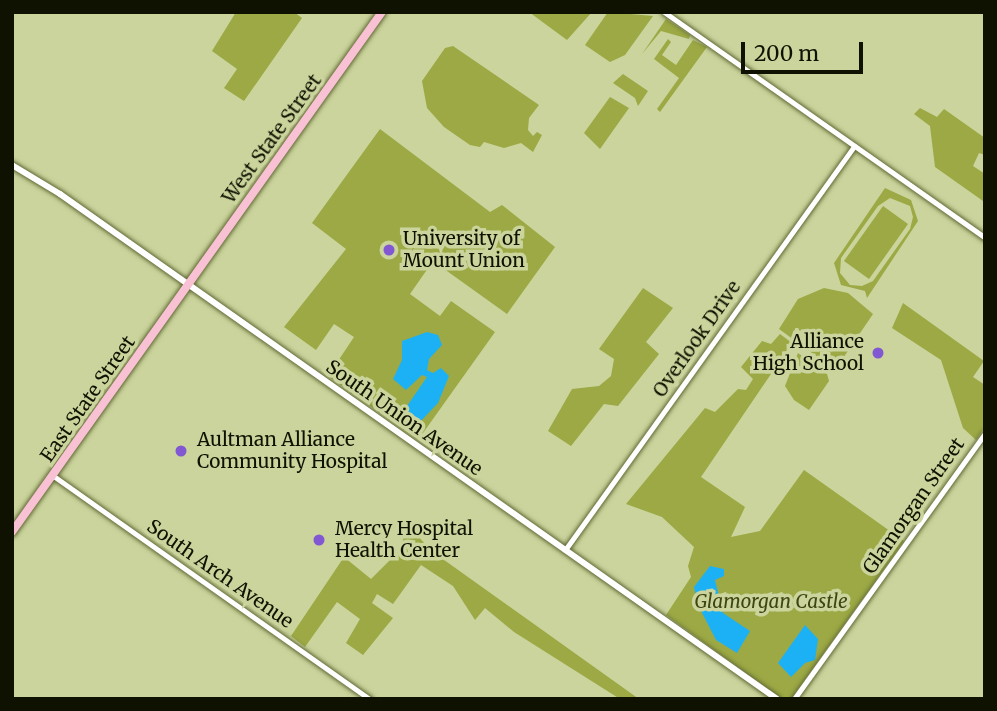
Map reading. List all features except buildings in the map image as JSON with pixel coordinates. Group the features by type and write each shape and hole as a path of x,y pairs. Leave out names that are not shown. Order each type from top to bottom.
{"highway":[{"name":"West State Street","path":"188,284 382,12"},
{"name":"East State Street","path":"12,532 188,284"}],"main road":[{"name":"South Union Avenue","path":"12,165 188,284 777,699"}],"street":[{"path":"664,12 985,238"},
{"name":"Overlook Drive","path":"565,550 854,146"},
{"name":"Glamorgan Street","path":"794,699 985,433"},
{"name":"South Arch Avenue","path":"52,475 370,699"}],"green space":[{"path":"236,12 294,12 302,18 244,101 224,88 237,69 212,51"},
{"path":"529,12 592,12 567,40"},
{"path":"608,12 653,16 625,55 610,62 585,45"},
{"path":"666,19 690,35 689,39 661,31 642,54"},
{"path":"668,39 671,42 662,55 676,65 693,40 707,47 660,112 657,109 679,78 654,59"},
{"path":"453,46 539,105 529,118 528,130 533,136 537,132 542,135 533,152 521,143 504,148 484,142 480,147 470,145 444,127 427,108 422,81 445,48"},
{"path":"623,74 648,91 638,106 635,98 613,83"},
{"path":"610,97 629,108 600,149 584,133"},
{"path":"920,108 937,117 944,109 985,138 985,155 979,153 973,166 985,174 983,201 935,167 930,126 914,114"},
{"path":"380,129 490,212 502,205 555,247 507,314 433,261 410,294 440,316 451,301 495,332 418,440 328,376 354,337 334,324 316,350 284,327 346,249 312,223"},
{"path":"885,188 911,200 918,221 867,298 865,291 841,285 834,263","holes":["890,198 910,206 913,217 910,229 873,281 862,286 850,285 840,273 841,258 878,206"]},
{"path":"883,206 908,224 869,279 844,261"},
{"path":"643,288 673,308 646,342 659,354 618,406 604,404 571,446 548,431 572,389 599,386 611,376 614,359 599,349"},
{"path":"824,288 848,293 873,314 839,364 830,366 779,329 798,299"},
{"path":"903,303 984,361 973,377 985,385 985,427 976,440 963,428 941,360 892,328"},
{"name":"Glamorgan Castle","path":"780,334 792,343 701,477 745,507 731,537 760,531 804,470 904,541 791,699 782,699 666,615 691,577 688,566 694,547 662,517 626,504 705,408 715,412 738,389 746,390 753,379 741,367 762,341 771,344"},
{"path":"798,353 827,374 829,381 809,410 794,400 785,386"},
{"path":"408,526 433,552 639,699 620,699 514,632 485,608 475,620 453,586 421,565 393,604 377,594 372,603 393,618 363,655 346,643 360,619 337,602 305,647 291,636 344,557 371,579 399,551"}],"water":[{"path":"427,332 438,335 442,345 429,359 427,370 433,373 441,368 449,376 438,403 419,423 410,418 407,406 427,377 422,375 406,390 393,379 402,360 402,341"},
{"path":"710,566 724,569 724,576 715,580 723,613 750,631 737,653 716,640 698,605 694,587"},
{"path":"805,625 818,639 815,660 805,663 791,677 778,663"}],"place":[{"name":"University of Mount Union","path":"389,250"},
{"name":"Alliance High School","path":"878,353"},
{"name":"Aultman Alliance Community Hospital","path":"181,451"},
{"name":"Mercy Hospital Health Center","path":"319,540"}]}
